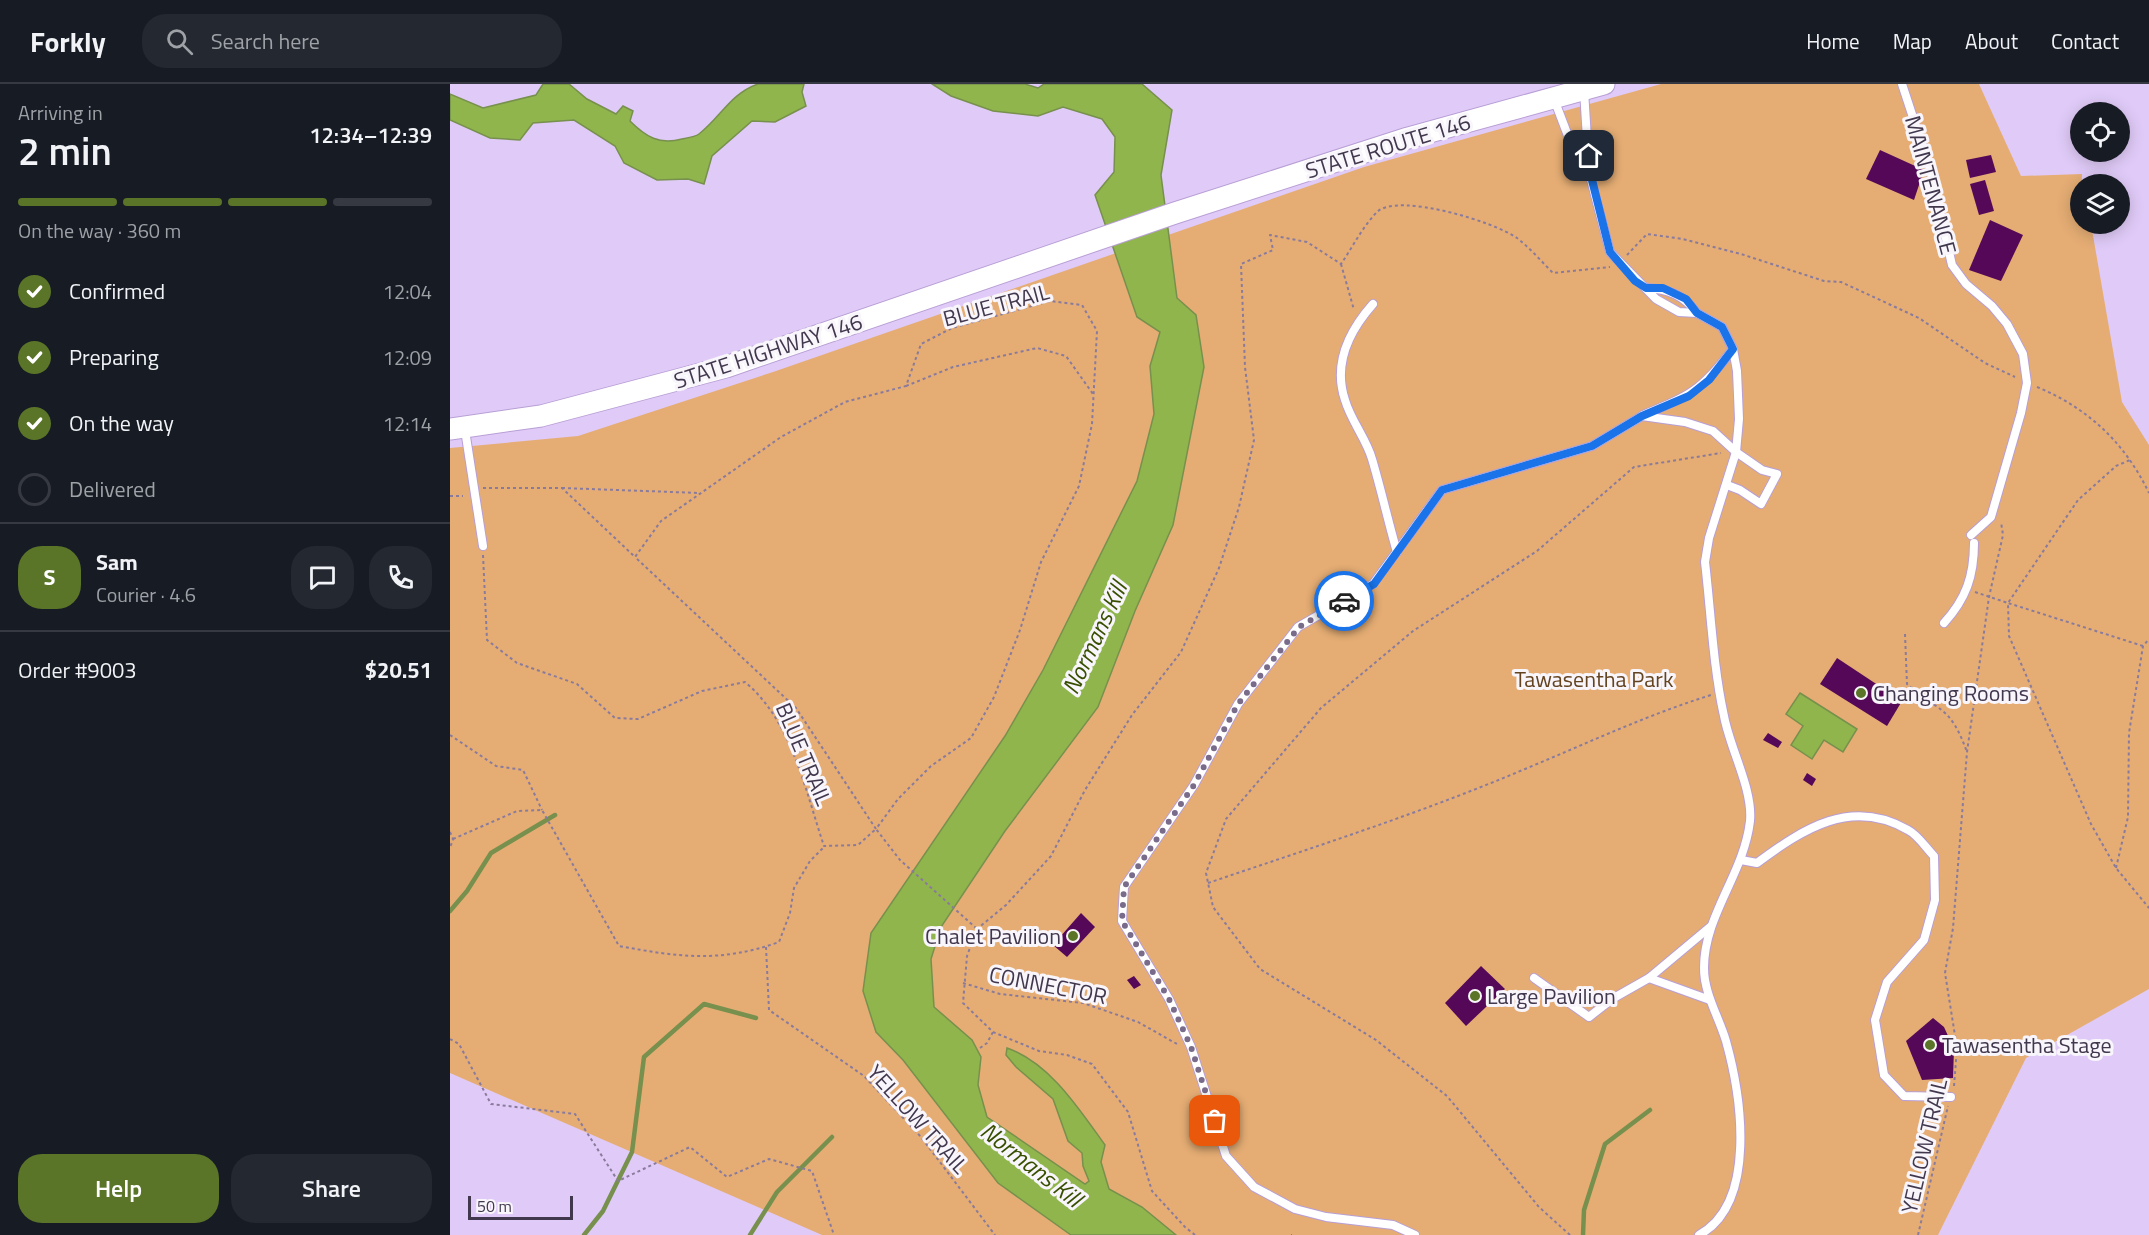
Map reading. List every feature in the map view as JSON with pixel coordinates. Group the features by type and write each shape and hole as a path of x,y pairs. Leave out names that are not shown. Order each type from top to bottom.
{"main road":[{"name":"STATE ROUTE 146","path":"1078,247 1175,213 1408,138 1594,87"},
{"name":"STATE HIGHWAY 146","path":"457,429 541,416 726,368 1078,247"}],"lane":[{"name":"MAINTENANCE","path":"1902,84 1930,169 1952,265 1966,284 1992,306 2007,324 2023,354 2027,383 2021,413 1991,517"},
{"path":"1594,87 1590,172 1610,252 1635,281 1646,288 1656,299 1679,312 1697,313"},
{"path":"1553,98 1570,141 1590,172"},
{"path":"1646,288 1663,288 1686,299 1697,313 1722,327 1733,349 1737,371 1739,419 1736,452 1709,538 1705,562 1720,692 1730,746 1748,795 1750,821 1741,860 1710,927 1704,965 1710,1000 1726,1041 1736,1092 1740,1127 1738,1179 1727,1210 1709,1230 1700,1235"},
{"path":"1373,304 1357,321 1343,351 1340,372 1344,400 1371,456 1397,552"},
{"path":"1415,1235 1393,1225 1326,1217 1295,1209 1254,1187 1226,1156 1191,1047 1169,999 1122,921 1124,887 1194,785 1238,704 1299,627 1374,584 1442,490 1592,446 1642,416 1689,396 1709,380 1733,349"},
{"path":"1642,416 1684,422 1713,430 1736,452 1762,470 1777,474 1761,504 1740,490 1727,485"},
{"path":"457,429 474,492 483,546"},
{"path":"1944,623 1959,606 1967,589 1974,567 1973,539 1991,517"},
{"path":"1741,860 1757,863 1813,826 1862,813 1909,830 1934,856 1935,900 1924,939 1887,982 1875,1020 1884,1075 1904,1096 1951,1096"},
{"path":"1534,978 1590,1017 1612,999 1649,978 1710,927"},
{"path":"1649,978 1710,1000"}],"path":[{"path":"1341,264 1357,321"},
{"name":"BLUE TRAIL","path":"483,546 487,640 517,663 577,684 615,718 638,719 702,691 745,682 763,697 778,720 824,846 858,845 876,829 898,799 932,766 971,738 994,697 1020,630 1041,562 1079,486 1092,424 1097,331 1083,305 1050,301 952,328 921,344 906,386"},
{"path":"635,557 661,521 781,437 845,402 906,386 953,367 1037,348 1066,356 1094,396"},
{"path":"1570,1235 1539,1207 1447,1096 1376,1040 1260,969 1213,907 1206,873 1226,819 1321,708 1413,631 1537,551 1634,467 1736,452"},
{"path":"2130,460 2116,466 2078,500 2008,603 2009,636 2091,824 2116,868 2149,908"},
{"path":"450,496 474,492 562,488 701,493"},
{"path":"562,488 796,708 876,829 900,860 977,929"},
{"name":"YELLOW TRAIL","path":"1918,1235 1957,1073 1957,1048 1945,973 1953,928 1967,752 1989,597 2003,535 2001,522 1991,517"},
{"path":"1967,589 2143,646"},
{"path":"1905,634 1907,684 1947,712 1957,726 1967,752"},
{"path":"2116,868 2128,817 2129,733 2143,646 2149,639"},
{"path":"1208,883 1379,826 1525,770 1626,724 1720,692"},
{"path":"450,735 495,766 523,770 542,810 619,946 679,957 746,954 779,942 790,912 794,888 810,861 824,846"},
{"path":"453,839 517,811 542,810"},
{"path":"450,832 453,839 450,848"},
{"name":"YELLOW TRAIL","path":"766,947 769,1010 864,1076 921,1137 995,1235"},
{"name":"CONNECTOR","path":"963,982 1000,994 1083,1003 1138,1022 1171,1042 1191,1047"},
{"path":"980,1048 987,1043 993,1032"},
{"path":"450,1039 459,1044 491,1104 575,1114 618,1181 690,1147 727,1177 769,1159 812,1171 834,1235"}],"green space":[{"name":"Tawasentha Park","path":"1661,84 1979,84 2021,176 2070,174 2070,234 2093,234 2122,402 2149,445 2149,989 2026,1058 1938,1235 822,1235 450,1073 450,448 578,436 773,372 1364,167"}],"water":[{"path":"543,84 569,84 587,99 616,114 623,106 633,111 630,121 642,131 653,138 666,141 689,138 699,134 740,93 758,84 804,84 802,92 806,106 775,122 752,121 712,156 704,184 688,179 657,180 624,163 615,146 574,120 533,123 520,140 490,138 450,120 450,94 483,108 536,95"},
{"name":"Normans Kill","path":"932,84 1025,84 1038,88 1044,84 1142,84 1172,110 1161,175 1177,298 1196,315 1204,367 1173,525 1135,611 1098,707 1005,831 941,927 931,959 934,1007 972,1040 981,1057 978,1085 987,1117 1085,1184 1089,1181 1083,1166 1082,1153 1068,1141 1053,1099 1016,1067 1006,1055 1007,1048 1037,1064 1085,1117 1105,1145 1101,1162 1109,1189 1142,1207 1176,1235 1071,1235 998,1183 903,1060 876,1032 863,991 871,933 1005,736 1043,670 1137,481 1154,414 1150,366 1160,332 1137,317 1095,195 1114,172 1115,137 1102,119 1063,107 1038,116 993,111 951,96"},
{"path":"1800,693 1857,729 1843,752 1824,740 1812,759 1791,745 1803,726 1786,714"}],"building":[{"path":"1880,150 1924,170 1914,200 1866,179"},
{"path":"1991,155 1996,172 1970,178 1966,160"},
{"path":"1985,180 1994,211 1979,215 1970,184"},
{"path":"1990,220 2023,235 2001,281 1969,270"},
{"name":"Changing Rooms","path":"1837,658 1902,701 1887,726 1820,684"},
{"path":"1768,733 1782,742 1778,748 1763,740"},
{"path":"1807,773 1816,779 1812,786 1803,780"},
{"name":"Chalet Pavilion","path":"1081,913 1095,927 1067,957 1053,945"},
{"name":"Large Pavilion","path":"1481,966 1505,989 1466,1026 1445,1003"},
{"path":"1134,976 1141,985 1134,989 1127,980"},
{"name":"Tawasentha Stage","path":"1933,1018 1944,1027 1954,1049 1953,1078 1922,1080 1906,1041"}],"waterway":[{"path":"450,911 467,891 491,853 555,815"},
{"path":"584,1235 603,1211 632,1152 644,1057 704,1004 756,1018"},
{"path":"1583,1235 1584,1210 1605,1144 1650,1110"},
{"path":"750,1235 777,1192 832,1137"}],"way so far":[{"path":"1215,1121 1191,1047 1169,999 1122,921 1124,887 1194,785 1238,704 1299,627 1344,601"}],"place":[{"name":"Changing Rooms","path":"1861,693"},
{"name":"Chalet Pavilion","path":"1073,936"},
{"name":"Large Pavilion","path":"1475,996"},
{"name":"Tawasentha Stage","path":"1930,1045"}],"route":[{"path":"1344,601 1374,584 1442,490 1592,446 1642,416 1689,396 1709,380 1733,349 1722,327 1697,313 1686,299 1663,288 1646,288 1635,281 1610,252 1590,172 1589,156"}]}
